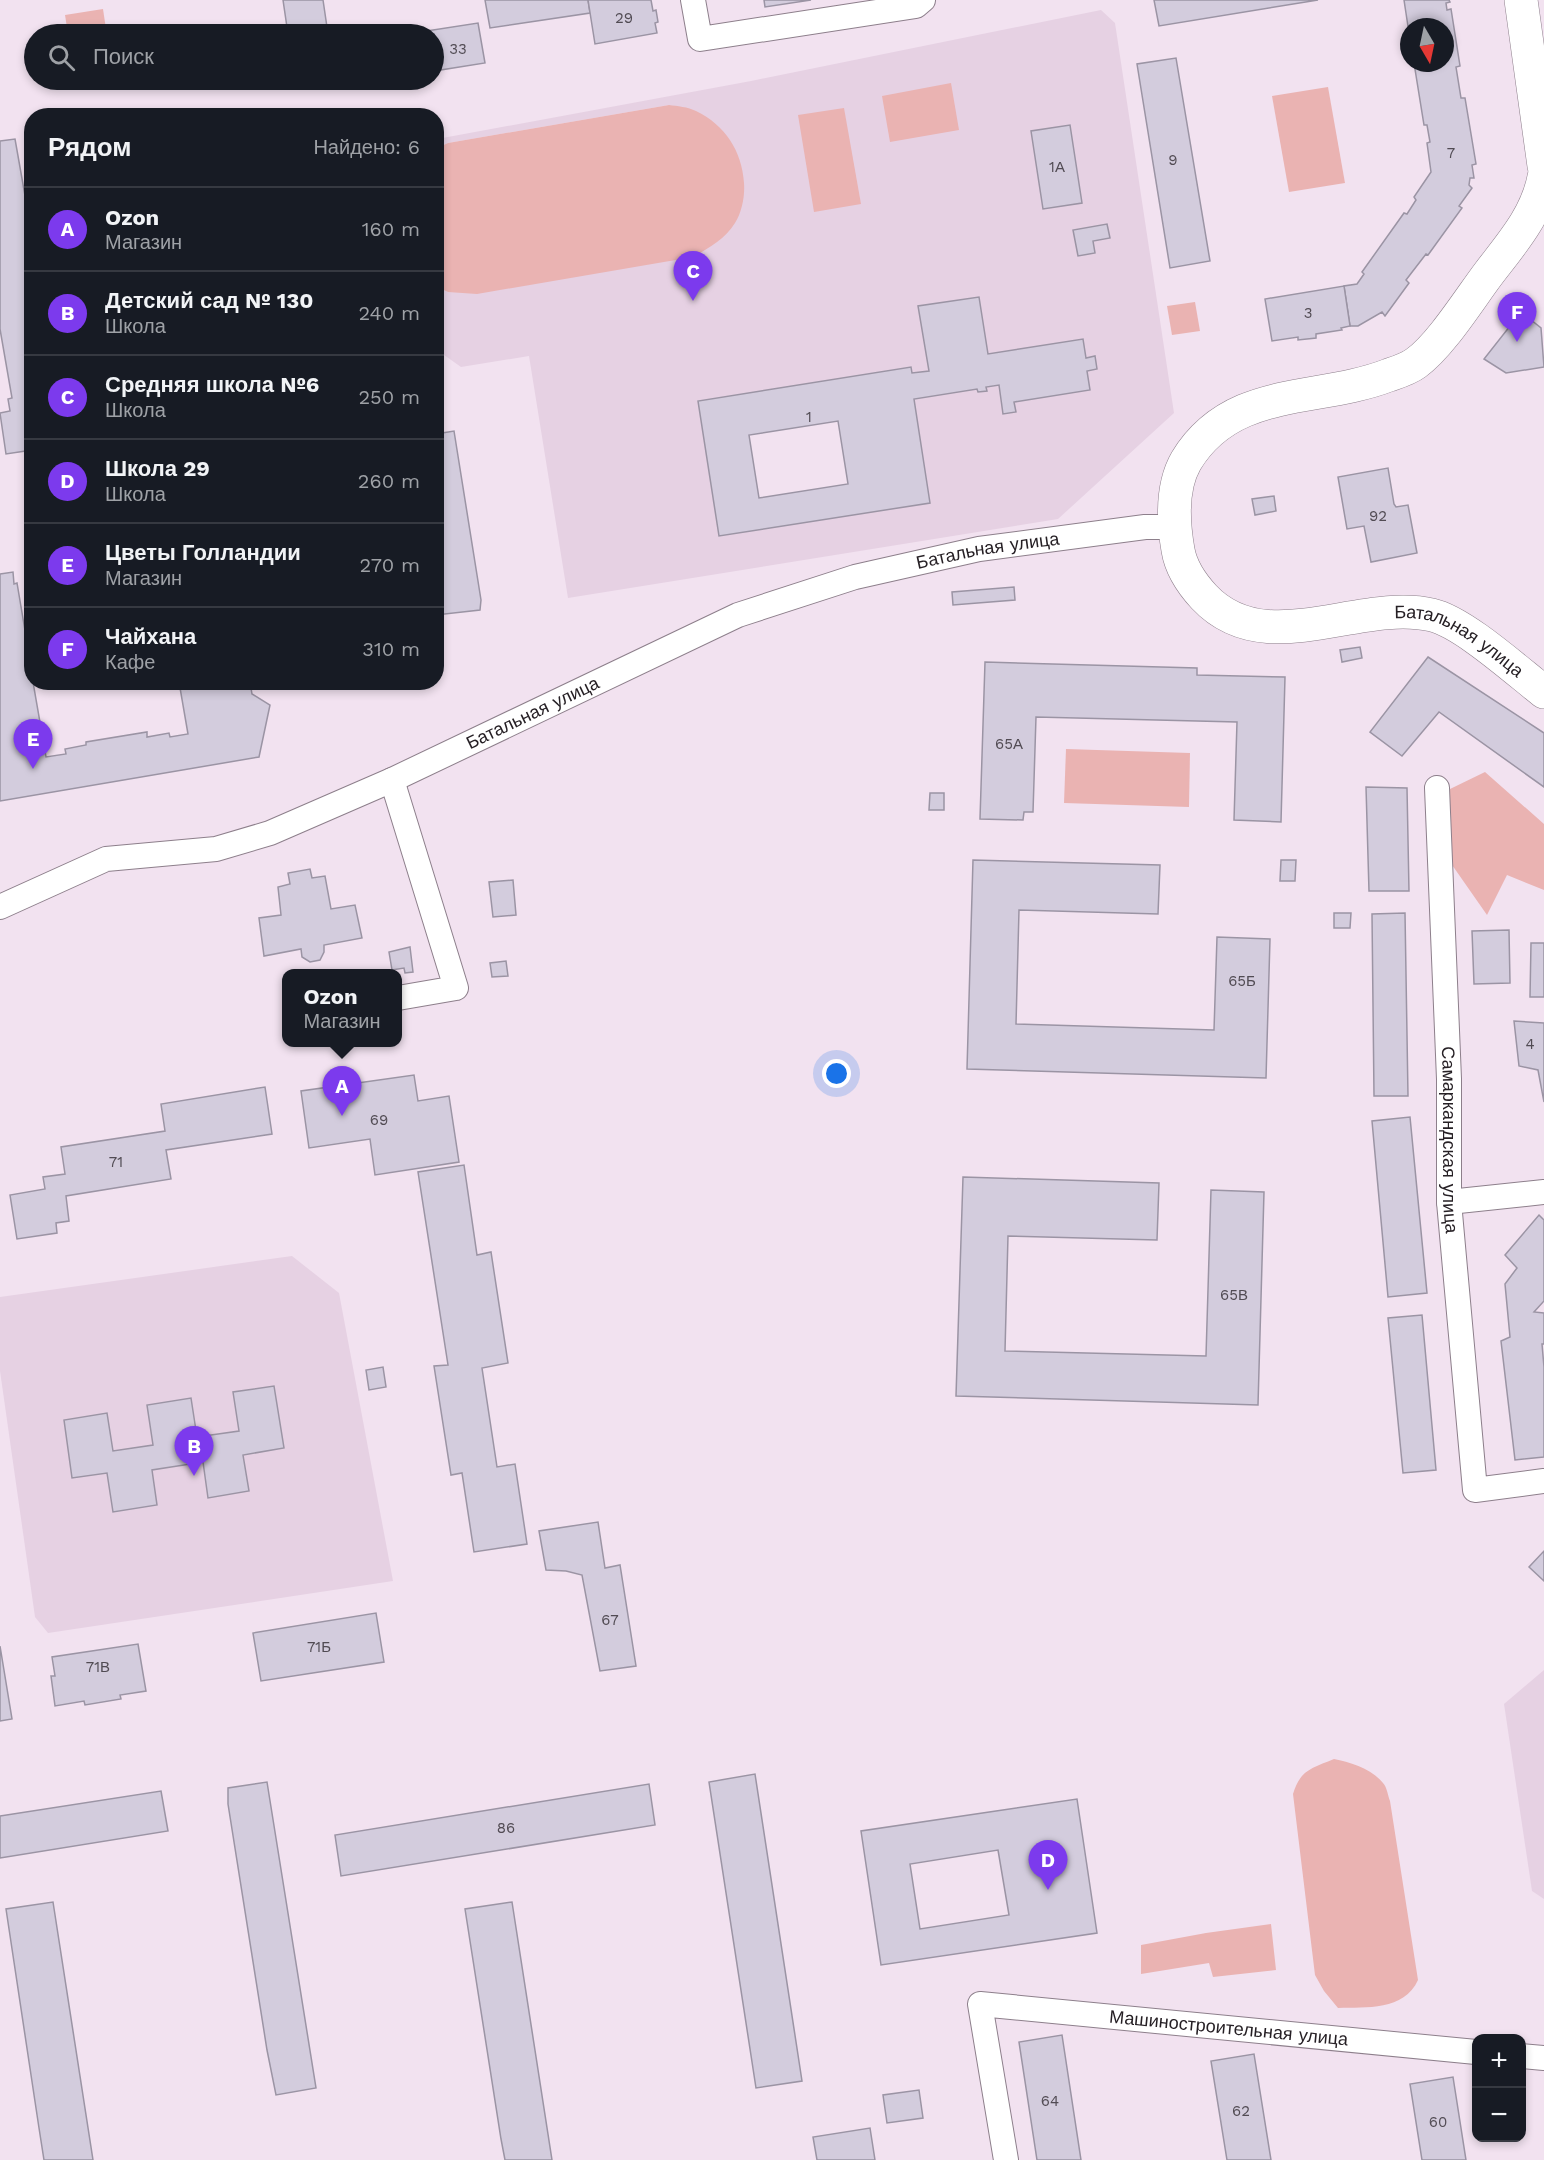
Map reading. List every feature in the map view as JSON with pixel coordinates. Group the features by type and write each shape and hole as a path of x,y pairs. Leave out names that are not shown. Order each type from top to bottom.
{"main road":[{"path":"1521,0 1544,166"},
{"path":"1174,527 1177,486 1187,460 1214,428 1232,415 1267,402 1366,384 1418,362 1443,334 1529,220 1541,195 1544,177"},
{"name":"Батальная улица","path":"1174,527 1179,556 1191,584 1221,613 1251,624 1284,628 1397,611 1434,615 1488,647 1544,692"}],"street":[{"path":"693,0 700,39 916,6 923,0"},
{"name":"Батальная улица","path":"0,907 106,859 216,849 270,833 392,780 738,615 855,577 978,549 1145,528 1174,527"},
{"path":"392,780 456,988 402,998"},
{"name":"Самаркандская улица","path":"1437,788 1449,1079 1449,1203 1475,1490 1544,1481"},
{"path":"1449,1203 1544,1192"},
{"name":"Машиностроительная улица","path":"1006,2160 980,2004 1472,2052"},
{"path":"1526,2056 1544,2058"}],"shaded area":[{"path":"103,9 105,24 66,24 65,15"},
{"path":"1101,10 1115,23 1174,413 1058,519 568,598 529,356 461,367 444,355 444,290 448,292 669,105 444,145 444,138 751,81","holes":["978,297 988,354 1086,358 1095,356 1097,369 1087,371 1014,402 1016,412 1003,414 999,385 986,387 986,391 978,392 977,389 914,399 930,503 719,536 698,401 911,367 912,373 929,371 919,306"]},
{"path":"951,83 959,130 890,142 882,96"},
{"path":"1328,87 1345,183 1289,192 1272,96"},
{"path":"669,105 682,107 693,110 715,124 723,131 736,150 743,171 744,188 741,209 726,234 693,257 477,294 448,292 444,290 444,145"},
{"path":"844,108 861,204 814,212 798,115"},
{"path":"1195,302 1200,331 1172,335 1167,306"},
{"path":"1066,749 1190,753 1189,807 1064,803"},
{"path":"1485,772 1544,824 1544,890 1507,875 1487,915 1450,862 1450,789"},
{"path":"292,1256 339,1293 393,1581 48,1633 35,1617 0,1371 0,1297"},
{"path":"1544,1670 1544,1899 1532,1891 1504,1704"},
{"path":"1334,1759 1367,1770 1378,1778 1386,1789 1390,1801 1418,1980 1404,1997 1372,2007 1338,2008 1315,1975 1293,1794 1303,1775"},
{"path":"1271,1924 1276,1970 1213,1977 1209,1963 1141,1974 1141,1945"}],"building":[{"path":"283,0 323,0 327,24 287,24"},
{"path":"485,0 588,0 590,13 490,28"},
{"path":"588,0 651,0 653,11 656,10 657,33 595,44"},
{"path":"764,0 811,0 765,7"},
{"path":"1154,0 1318,0 1159,26"},
{"path":"1404,0 1449,0 1450,2 1446,3 1447,10 1451,9 1452,18 1407,18"},
{"path":"478,23 485,63 444,69 444,28"},
{"path":"1454,28 1460,66 1456,67 1461,98 1465,98 1476,164 1472,165 1474,178 1470,178 1469,185 1472,188 1459,206 1462,208 1428,255 1426,254 1406,280 1409,283 1385,316 1382,312 1358,326 1350,326 1344,286 1357,284 1364,274 1362,272 1404,213 1407,214 1416,200 1414,197 1431,172 1427,143 1430,142 1427,125 1424,125 1415,72 1454,72"},
{"path":"1176,58 1210,261 1170,268 1137,64"},
{"path":"1070,125 1082,203 1043,209 1031,131"},
{"path":"15,139 24,190 24,451 6,454 0,413 10,411 8,399 12,398 0,329 0,141"},
{"path":"1107,224 1110,238 1093,241 1095,253 1078,256 1073,230"},
{"path":"1344,286 1350,326 1341,328 1342,330 1316,334 1316,338 1298,340 1298,337 1272,341 1265,299"},
{"path":"979,297 988,354 1083,339 1086,358 1095,356 1097,369 1087,371 1090,390 1014,402 1016,412 1003,414 999,385 986,387 987,391 978,392 977,389 914,399 930,503 719,536 698,401 911,367 912,373 929,371 918,306","holes":["838,421 848,484 759,498 749,435"]},
{"path":"1521,312 1541,328 1544,367 1506,373 1484,359"},
{"path":"454,431 481,600 480,610 444,614 444,433"},
{"path":"1388,468 1394,504 1396,507 1408,505 1417,553 1371,562 1364,526 1347,529 1338,477"},
{"path":"1274,496 1276,511 1255,515 1252,499"},
{"path":"13,572 14,584 17,583 24,625 24,690 34,690 46,757 66,754 65,749 86,745 86,742 147,732 147,737 169,733 170,737 188,734 180,690 251,690 252,694 270,705 259,757 0,801 0,574"},
{"path":"1014,587 1015,600 953,605 952,592"},
{"path":"1360,647 1362,658 1342,662 1340,650"},
{"path":"1428,657 1544,733 1544,787 1439,712 1402,756 1370,732"},
{"path":"985,662 1197,668 1197,675 1285,677 1281,822 1234,820 1237,722 1036,717 1033,812 1024,812 1023,820 980,819"},
{"path":"1366,787 1407,788 1409,891 1369,891"},
{"path":"930,793 944,793 944,810 929,810"},
{"path":"973,860 1160,865 1158,914 1019,910 1016,1024 1214,1030 1217,937 1270,939 1266,1078 967,1069"},
{"path":"1281,860 1296,860 1295,881 1280,881"},
{"path":"310,869 312,878 325,876 331,909 355,905 362,938 324,945 324,952 320,960 310,962 302,957 301,949 264,956 259,918 281,915 278,887 290,884 288,873"},
{"path":"513,880 516,915 493,917 489,882"},
{"path":"1334,913 1351,913 1350,928 1334,928"},
{"path":"1405,913 1408,1096 1374,1096 1372,914"},
{"path":"1509,930 1510,983 1474,984 1472,931"},
{"path":"1531,943 1544,943 1544,997 1530,997"},
{"path":"410,947 413,972 405,973 404,968 392,969 389,952"},
{"path":"506,961 508,976 492,977 490,963"},
{"path":"1514,1021 1544,1023 1544,1102 1538,1070 1519,1066"},
{"path":"414,1075 418,1101 449,1096 459,1162 375,1175 370,1139 309,1148 301,1091"},
{"path":"265,1087 272,1134 166,1150 171,1179 66,1196 69,1221 56,1223 57,1233 17,1239 10,1195 45,1189 43,1177 65,1174 61,1147 165,1131 161,1104"},
{"path":"1410,1117 1427,1293 1388,1297 1372,1121"},
{"path":"464,1165 477,1255 491,1252 508,1363 482,1368 497,1467 515,1464 527,1544 474,1552 462,1473 451,1475 434,1366 448,1365 418,1172"},
{"path":"963,1177 1159,1183 1157,1240 1008,1236 1005,1351 1206,1356 1211,1190 1264,1192 1258,1405 956,1396"},
{"path":"1539,1215 1544,1220 1544,1301 1534,1312 1544,1313 1544,1344 1542,1344 1544,1457 1515,1460 1501,1341 1510,1337 1505,1284 1517,1268 1505,1255"},
{"path":"1422,1315 1436,1470 1403,1473 1388,1318"},
{"path":"383,1367 386,1387 369,1390 366,1370"},
{"path":"274,1386 284,1448 243,1455 249,1491 208,1498 203,1462 152,1470 157,1505 113,1512 107,1473 72,1478 64,1420 107,1413 113,1451 153,1445 147,1405 191,1398 197,1437 239,1431 233,1392"},
{"path":"598,1522 605,1568 620,1565 636,1666 600,1671 582,1575 546,1570 539,1531"},
{"path":"1544,1551 1544,1581 1529,1567"},
{"path":"376,1613 384,1662 261,1681 253,1633"},
{"path":"138,1644 146,1691 120,1695 121,1699 85,1705 84,1701 55,1706 51,1676 55,1676 52,1657"},
{"path":"0,1646 12,1719 0,1721"},
{"path":"755,1774 802,2081 756,2088 709,1782"},
{"path":"267,1782 316,2088 276,2095 228,1804 228,1788"},
{"path":"649,1784 655,1825 341,1876 335,1835"},
{"path":"161,1791 168,1831 0,1858 0,1816"},
{"path":"1077,1799 1097,1933 881,1965 861,1831","holes":["998,1850 1009,1915 920,1929 910,1864"]},
{"path":"53,1902 93,2160 44,2160 39,2128 6,1909"},
{"path":"512,1902 552,2160 505,2160 465,1909"},
{"path":"1062,2035 1081,2160 1037,2160 1019,2042"},
{"path":"1254,2054 1271,2160 1227,2160 1211,2061"},
{"path":"1453,2077 1466,2160 1422,2160 1410,2084"},
{"path":"919,2090 923,2118 887,2123 883,2095"},
{"path":"870,2128 875,2160 817,2160 813,2137"}],"place":[{"name":"Средняя школа №6","path":"693,301"},
{"name":"Чайхана","path":"1517,342"},
{"name":"Цветы Голландии","path":"33,769"},
{"name":"Ozon","path":"342,1116"},
{"name":"Детский сад № 130","path":"194,1476"},
{"name":"Школа 29","path":"1048,1890"}]}
